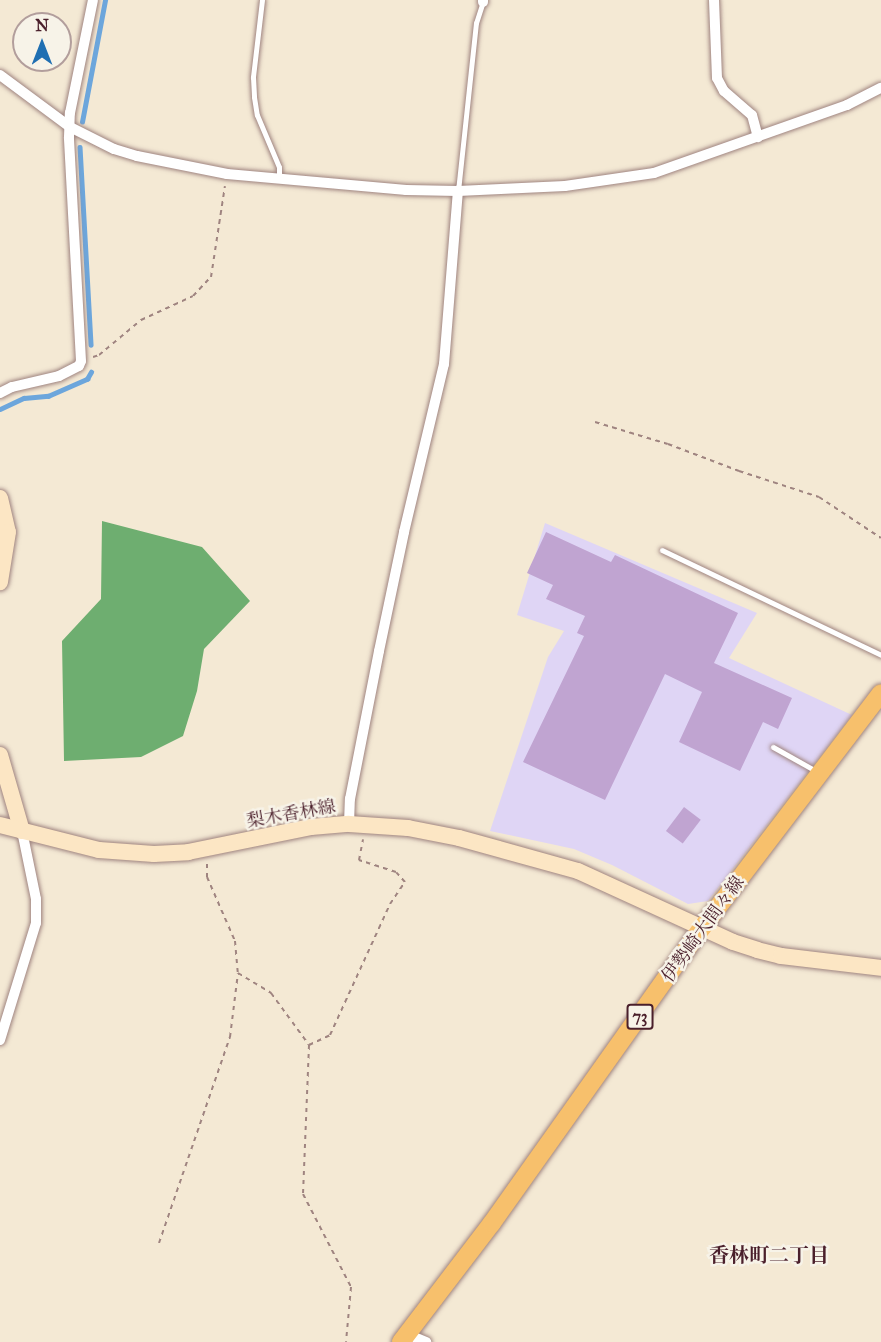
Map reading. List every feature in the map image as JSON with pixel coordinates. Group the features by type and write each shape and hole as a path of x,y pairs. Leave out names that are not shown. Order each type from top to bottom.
{"main road":[{"path":"0,498 8,532 8,546 0,582"},
{"name":"伊勢崎大間々線","path":"404,1338 513,1194 702,928 881,693"},
{"path":"0,755 22,831"},
{"name":"梨木香林線","path":"0,825 99,850 171,854 310,827 357,824 408,828 544,860 598,878 733,942 781,956 881,968"}],"street":[{"path":"0,393 12,387 59,376 79,366 81,361 70,128 93,0"},
{"path":"714,0 717,78 727,95 752,115 758,137"},
{"path":"0,75 70,128 129,153 226,174 458,191 565,186 654,173 847,105 881,88"},
{"path":"357,824 350,799 388,608 444,364 458,191"},
{"path":"0,1040 36,923 36,899 22,831"},
{"path":"404,1338 426,1342"}],"lane":[{"path":"262,0 253,77 254,97 257,115 279,166 279,179"},
{"path":"458,191 476,23 483,1"},
{"path":"662,550 881,655"},
{"path":"773,747 820,774"}],"path":[{"path":"81,361 99,355 141,320 193,296 212,277 226,174"},
{"path":"595,422 668,444 739,471 819,497 881,538"},
{"path":"309,1045 330,1035 390,904 405,882 396,872 359,860 357,824"},
{"path":"159,1243 230,1037 238,973 235,941 207,877 206,849"},
{"path":"238,973 271,993 309,1045 303,1194 351,1287 346,1342"}],"shaded area":[{"path":"545,523 757,613 729,658 852,715 708,901 688,904 612,865 574,849 490,831 548,657 564,631 517,615"}],"green space":[{"path":"102,521 202,547 250,601 204,649 197,691 183,736 141,757 64,761 62,641 101,599"}],"building":[{"path":"546,532 611,562 615,555 738,613 714,663 792,698 778,729 763,722 740,771 679,742 702,692 665,674 605,800 523,762 584,636 577,633 585,616 546,599 553,585 527,573"},
{"path":"684,807 701,820 683,844 666,831"}],"waterway":[{"path":"82,122 105,0"},
{"path":"80,147 91,345"},
{"path":"0,409 24,398 48,396 87,379 91,372"}],"district":[{"name":"香林町二丁目","path":"769,1255"}]}
